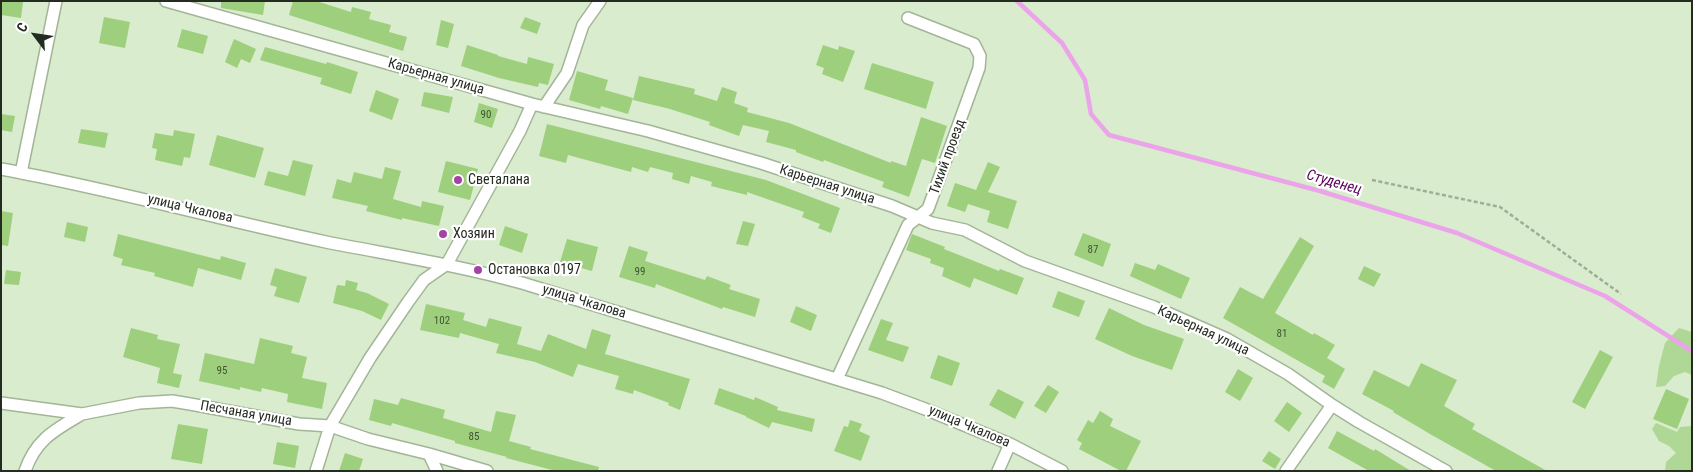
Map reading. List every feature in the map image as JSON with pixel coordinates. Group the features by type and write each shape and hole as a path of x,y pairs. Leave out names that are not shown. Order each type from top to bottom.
{"street":[{"path":"22,173 56,1"},
{"name":"Карьерная улица","path":"166,1 532,104 648,131 752,160 892,206 932,223 965,230 1025,261 1154,307 1227,340 1288,374 1332,405 1446,471"},
{"path":"544,107 566,73 583,25 600,1"},
{"name":"Тихий проезд","path":"837,379 908,225 928,209 979,68 980,56 974,44 908,18"},
{"path":"316,471 330,426 370,358 424,280 447,264 520,131 532,104"},
{"name":"улица Чкалова","path":"1,169 144,198 326,242 447,264 522,283 882,393 1010,444 1062,471"},
{"name":"Песчаная улица","path":"1,403 82,414 139,403 172,401 299,424 330,426 368,439 487,471"},
{"path":"1286,471 1332,405"},
{"path":"25,471 32,454 43,439 82,414"},
{"path":"998,471 1010,444"},
{"path":"429,454 437,471"}],"path":[{"path":"1372,180 1500,207 1622,294"}],"green space":[{"path":"1679,328 1692,332 1692,375 1685,372 1674,376 1665,386 1656,387 1665,343"},
{"path":"1656,423 1677,432 1680,427 1692,426 1692,471 1665,471 1666,462 1676,453 1669,446 1659,441 1652,429"}],"building":[{"path":"1,1 23,2 21,18 1,15"},
{"path":"221,1 265,1 263,15 221,8"},
{"path":"293,1 316,1 351,12 352,7 371,12 369,19 391,25 389,32 407,37 403,51 289,15"},
{"path":"104,17 130,22 125,48 99,43"},
{"path":"525,17 541,23 537,34 520,28"},
{"path":"441,20 454,24 448,48 436,45"},
{"path":"182,29 208,36 203,54 177,47"},
{"path":"234,39 256,49 250,63 241,59 237,68 225,62"},
{"path":"467,45 527,64 528,57 554,64 548,85 539,83 538,87 499,78 461,66"},
{"path":"823,45 838,50 839,46 855,51 843,82 822,74 824,68 816,65"},
{"path":"265,47 326,64 327,62 358,72 351,94 320,84 322,78 260,60"},
{"path":"872,63 934,82 926,109 864,89"},
{"path":"577,71 608,80 605,90 633,98 628,114 601,106 600,109 569,100"},
{"path":"639,76 695,89 694,94 717,101 722,87 737,92 734,103 748,108 747,112 789,123 891,163 891,161 906,166 921,117 947,126 935,163 922,159 909,197 882,187 884,182 824,160 823,162 796,152 796,150 766,142 769,131 743,125 739,136 709,125 710,122 670,109 633,100"},
{"path":"376,90 399,99 392,120 369,111"},
{"path":"424,92 453,97 449,113 421,106"},
{"path":"479,103 498,109 492,128 474,122"},
{"path":"1,114 15,116 12,132 1,130"},
{"path":"547,124 766,180 840,208 831,233 818,228 820,224 802,217 804,212 747,192 747,195 711,186 712,182 691,176 689,184 672,179 673,173 650,167 648,172 632,167 631,172 568,155 566,163 539,156"},
{"path":"81,129 108,133 105,148 78,143"},
{"path":"174,130 195,134 190,158 184,157 182,166 155,160 157,149 152,148 155,133 173,136"},
{"path":"217,135 264,148 255,178 209,165"},
{"path":"293,160 313,165 305,196 264,185 268,171 288,176"},
{"path":"446,161 478,169 470,200 438,192"},
{"path":"988,162 1000,167 988,192 1017,201 1008,229 987,222 990,211 968,204 965,212 947,206 955,183 976,190"},
{"path":"385,167 401,171 393,199 421,207 422,201 444,206 439,226 402,218 402,220 366,211 368,206 332,198 337,179 351,183 354,172 382,179"},
{"path":"1,211 13,213 8,246 1,245"},
{"path":"743,221 755,224 748,246 736,244"},
{"path":"67,222 88,227 85,242 64,237"},
{"path":"505,226 528,234 522,253 499,245"},
{"path":"1083,233 1111,244 1103,267 1074,255"},
{"path":"118,234 220,260 221,256 246,263 241,280 198,268 193,287 154,276 155,273 121,265 123,259 113,256"},
{"path":"912,234 999,271 1000,269 1024,278 1017,295 974,278 970,288 942,276 944,268 930,263 931,259 906,250"},
{"path":"1300,237 1314,246 1275,313 1313,335 1314,333 1335,345 1327,358 1345,369 1334,389 1322,382 1325,376 1223,318 1240,287 1263,299"},
{"path":"567,239 598,247 592,271 560,262"},
{"path":"629,246 648,252 645,261 705,280 707,276 731,285 729,289 760,299 755,317 723,307 722,309 656,284 655,288 619,277"},
{"path":"1135,263 1155,270 1158,264 1190,278 1181,299 1130,276"},
{"path":"1364,266 1381,274 1374,287 1358,279"},
{"path":"275,268 307,277 299,303 274,296 277,287 270,285"},
{"path":"6,270 21,272 19,285 4,284"},
{"path":"346,280 358,283 356,290 367,293 389,304 381,320 362,311 333,303 337,285 345,286"},
{"path":"1058,291 1085,301 1079,317 1052,307"},
{"path":"426,304 465,313 463,320 486,327 489,318 522,327 517,344 541,351 548,334 586,349 592,329 611,335 605,354 690,379 680,410 668,405 669,403 634,390 633,394 615,389 619,376 578,364 573,377 535,362 496,353 499,344 460,333 459,338 420,330"},
{"path":"796,306 817,315 811,331 790,322"},
{"path":"1109,308 1144,325 1184,339 1172,370 1132,356 1095,339"},
{"path":"881,319 893,323 886,340 909,347 903,362 868,350"},
{"path":"131,328 158,335 157,339 180,344 173,373 182,375 179,388 157,383 160,368 123,357"},
{"path":"260,338 293,346 291,353 307,357 302,378 327,383 322,409 287,402 288,394 262,388 261,392 240,387 240,390 199,381 205,353 254,364"},
{"path":"1600,350 1613,357 1585,409 1572,402"},
{"path":"938,355 960,363 952,386 930,378"},
{"path":"1421,363 1457,380 1444,406 1475,424 1472,429 1547,471 1496,471 1362,394 1374,370 1409,387"},
{"path":"1238,369 1253,378 1240,401 1225,392"},
{"path":"1048,385 1059,392 1046,413 1034,406"},
{"path":"719,388 754,400 755,397 778,407 777,410 815,419 812,432 772,422 769,428 746,416 714,404"},
{"path":"998,389 1024,402 1015,419 989,405"},
{"path":"1666,389 1689,399 1677,429 1653,419"},
{"path":"401,398 445,410 443,418 491,432 496,411 516,415 509,441 531,447 530,449 599,467 598,471 556,471 506,458 392,423 391,426 369,420 374,399 398,405"},
{"path":"1287,402 1302,413 1289,432 1274,421"},
{"path":"1100,411 1113,419 1110,426 1141,441 1126,471 1121,471 1079,449 1082,443 1077,440 1088,420 1093,423"},
{"path":"850,420 862,424 859,431 870,436 861,461 834,451 844,426 848,427"},
{"path":"178,424 208,429 202,464 171,459"},
{"path":"1337,431 1374,451 1375,449 1411,471 1369,471 1328,448"},
{"path":"277,442 299,446 295,468 273,464"},
{"path":"1269,451 1281,459 1275,469 1262,461"},
{"path":"345,453 363,459 359,471 339,471"}],"waterway":[{"name":"Студенец","path":"1017,1 1062,43 1085,80 1091,114 1109,135 1320,191 1457,233 1605,296 1692,351"}],"place":[{"name":"Светалана","path":"458,180"},
{"name":"Хозяин","path":"443,234"},
{"name":"Остановка 0197","path":"478,270"}]}
